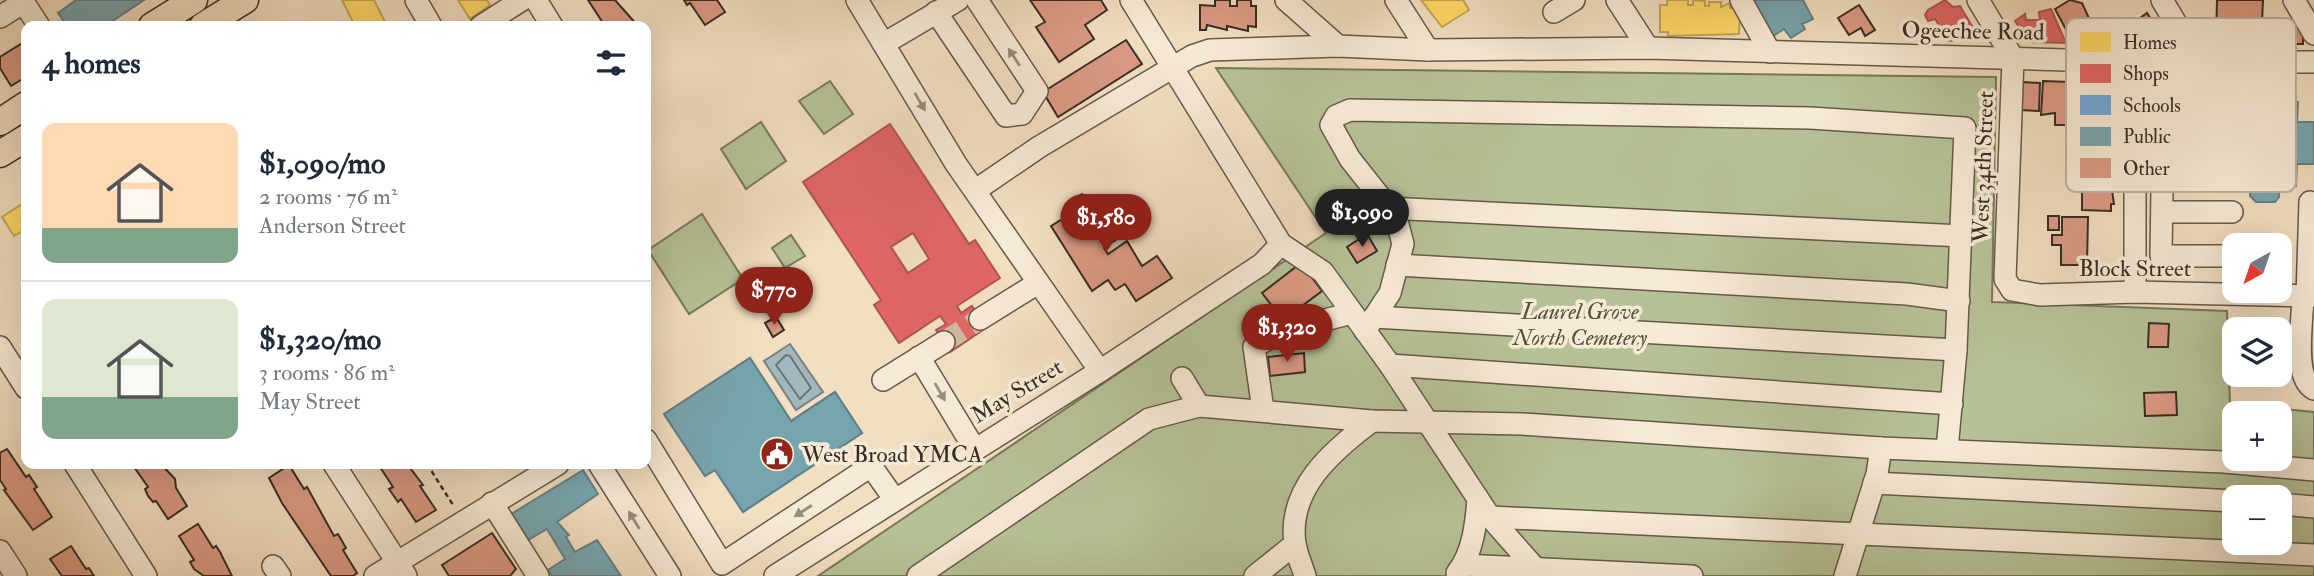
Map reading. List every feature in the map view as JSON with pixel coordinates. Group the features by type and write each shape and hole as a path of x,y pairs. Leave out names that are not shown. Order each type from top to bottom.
{"main road":[{"path":"160,14 194,0"},
{"path":"211,21 245,0"},
{"path":"0,122 21,109"},
{"path":"0,154 21,141"}],"street":[{"path":"416,0 428,21"},
{"path":"489,21 522,0"},
{"path":"536,0 549,21"},
{"path":"857,0 886,43 956,164 1100,370"},
{"path":"886,43 958,0"},
{"path":"936,12 1006,116 1022,114 1037,91 977,0"},
{"path":"1131,0 1281,244 1323,272 1353,313 1370,324 1956,350"},
{"path":"1286,0 1338,46"},
{"path":"1395,0 1428,50"},
{"path":"1554,12 1574,0"},
{"path":"1741,0 1770,52"},
{"path":"1978,0 2013,58"},
{"path":"2162,0 2173,18"},
{"path":"2294,0 2314,34"},
{"path":"0,17 23,1 36,21"},
{"path":"1625,3 1648,48"},
{"name":"Ogeechee Road","path":"976,190 1039,147 1192,56 1210,50 1338,46 1428,50 1648,48 2066,60"},
{"name":"West 34th Street","path":"2005,279 2013,58"},
{"name":"Ogeechee Road","path":"2296,62 2314,62"},
{"path":"1370,324 1390,293 1403,244 1396,217 1350,159 1332,125 1336,116 1350,110 1810,118 1965,128 1959,301 1947,450"},
{"path":"1022,114 1039,147"},
{"path":"2134,192 2134,292"},
{"path":"2162,192 2161,256 2222,256"},
{"path":"2310,202 2308,296 2300,373 2306,386 2314,389"},
{"path":"1388,208 1962,236"},
{"path":"2162,212 2232,212"},
{"path":"2134,243 2161,242"},
{"name":"May Street","path":"775,576 1262,264 1281,244"},
{"path":"1397,265 1893,294 1959,301"},
{"name":"Block Street","path":"2005,279 2012,290 2040,295 2134,292 2308,296"},
{"path":"980,319 1038,283"},
{"path":"1263,410 1254,347 1282,331 1353,313"},
{"path":"1370,324 1390,365 1484,508 1539,571"},
{"path":"883,380 944,342"},
{"path":"0,347 21,380"},
{"path":"919,357 974,447"},
{"path":"1390,365 1952,404"},
{"path":"1182,378 1199,406"},
{"path":"918,576 1149,419 1199,406 1372,421 1427,421 1881,448 2224,462 2314,470"},
{"path":"1305,576 1295,544 1298,499 1335,448 1372,421"},
{"path":"651,447 730,565 871,466 895,500"},
{"path":"1845,576 1874,484 1881,448"},
{"path":"78,469 146,576"},
{"path":"337,469 402,569"},
{"path":"374,576 402,569 500,499 550,469"},
{"path":"602,469 670,576"},
{"path":"1874,484 2222,500"},
{"path":"500,499 538,576"},
{"path":"2292,505 2314,507"},
{"path":"1484,508 1858,534 2314,555"},
{"path":"1484,508 1459,570 1692,576"},
{"path":"1255,576 1295,544"}],"path":[{"path":"430,469 456,510"}],"green space":[{"name":"Laurel Grove North Cemetery","path":"1216,68 1996,77 1992,302 2227,311 2227,317 2222,317 2222,387 2229,387 2230,401 2222,401 2222,471 2292,471 2292,410 2314,412 2314,576 818,576 1326,233"},
{"path":"830,81 853,114 824,134 799,101"},
{"path":"761,122 786,161 746,189 721,149"},
{"path":"702,214 743,279 689,314 651,255 651,248"},
{"path":"791,235 805,256 785,268 772,248"}],"water":[{"path":"790,344 823,392 796,410 764,361"}],"building: Homes":[{"path":"342,0 374,0 384,21 352,21"},
{"path":"458,0 487,0 490,5 470,19"},
{"path":"1421,0 1463,0 1469,10 1442,27"},
{"path":"1667,0 1688,0 1688,5 1693,5 1693,0 1705,1 1705,6 1709,6 1709,2 1721,2 1721,7 1730,3 1730,8 1736,8 1740,14 1739,34 1668,36 1668,32 1660,32 1660,5 1667,5"},
{"path":"21,205 21,232 14,236 2,217"}],"building: Shops":[{"path":"1945,0 1953,7 1960,6 1978,36 1949,41 1935,19 1928,21 1925,15 1928,10"},
{"path":"2051,9 2066,43 2029,42 2015,21 2025,14 2026,20 2040,20 2039,12"},
{"path":"890,124 969,244 975,240 1000,278 957,306 961,313 972,306 986,328 950,352 936,330 946,324 940,316 899,343 874,305 881,300 803,182","holes":["913,233 929,259 908,273 891,247"]}],"building: Schools":[{"path":"750,358 791,421 835,392 862,433 743,512 715,470 705,476 664,414"}],"building: Public":[{"path":"76,0 144,0 112,21 64,21 58,13"},
{"path":"1747,0 1803,0 1813,19 1802,24 1805,29 1791,38 1784,29 1770,38"},
{"path":"2296,102 2297,122 2314,122 2314,164 2297,164 2296,186"},
{"path":"2250,192 2279,192 2275,202 2256,202"},
{"path":"750,358 791,421 835,392 862,433 743,512 715,470 705,476 664,414"},
{"path":"583,470 598,494 557,522 569,535 566,537 575,552 597,540 621,576 552,576 548,570 565,559 547,529 525,542 508,516"}],"building: Other":[{"path":"588,0 615,0 634,21 602,21"},
{"path":"684,0 717,0 725,12 705,25 690,3 687,5"},
{"path":"1030,0 1101,0 1107,10 1085,25 1094,39 1059,62 1036,27 1045,22"},
{"path":"1215,0 1230,0 1230,6 1237,6 1237,0 1251,0 1251,6 1256,6 1256,27 1248,26 1248,31 1207,25 1206,30 1200,30 1200,5 1215,6"},
{"path":"2070,0 2082,3 2089,18 2066,18 2066,30 2055,9"},
{"path":"2217,0 2263,0 2262,18 2217,18"},
{"path":"1859,5 1875,30 1865,36 1861,28 1849,35 1838,18"},
{"path":"2296,25 2303,25 2303,44 2296,44"},
{"path":"1126,40 1142,64 1058,117 1043,92"},
{"path":"21,44 21,80 11,86 0,68 0,57"},
{"path":"2043,81 2066,82 2066,125 2055,125 2055,113 2041,115"},
{"path":"2022,82 2040,83 2039,111 2020,110"},
{"path":"2082,192 2112,192 2114,204 2111,204 2111,211 2082,210"},
{"path":"1082,194 1097,217 1089,222 1095,231 1107,224 1117,239 1104,248 1108,254 1127,241 1142,266 1157,256 1172,278 1136,301 1125,284 1115,290 1108,280 1092,291 1051,226 1072,213 1066,204"},
{"path":"2048,216 2059,216 2059,230 2048,230"},
{"path":"2062,217 2088,217 2087,265 2061,265 2061,245 2052,245 2052,235 2062,235"},
{"path":"1367,234 1377,251 1357,263 1347,247"},
{"path":"1301,263 1322,291 1283,320 1262,293"},
{"path":"776,317 784,330 773,337 765,323"},
{"path":"2149,323 2169,324 2168,347 2148,347"},
{"path":"1304,353 1305,372 1270,376 1268,357"},
{"path":"2176,392 2177,415 2145,416 2144,393"},
{"path":"7,449 26,477 29,475 37,487 34,489 52,517 33,530 4,490 6,489 0,480 0,453"},
{"path":"135,469 166,469 175,479 176,488 187,506 168,519 156,501 153,502 148,496 145,489 148,487"},
{"path":"283,469 292,469 304,489 307,487 334,536 338,534 346,548 343,550 357,573 353,576 331,576 282,503 269,478"},
{"path":"381,469 411,469 436,510 416,522 401,499 398,502 389,489 393,487"},
{"path":"198,524 213,548 216,546 220,552 232,576 204,576 194,569 190,562 194,560 179,536"},
{"path":"492,533 516,569 510,576 449,576 442,565"},
{"path":"71,546 94,576 62,576 50,559"}],"tunnel":[{"path":"944,342 980,319"}],"place":[{"name":"West Broad YMCA","path":"777,454"}]}
